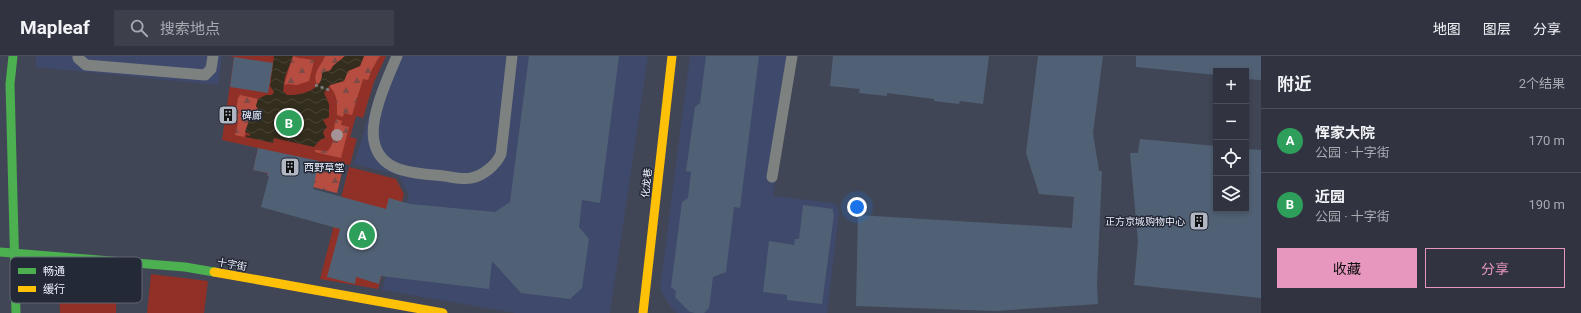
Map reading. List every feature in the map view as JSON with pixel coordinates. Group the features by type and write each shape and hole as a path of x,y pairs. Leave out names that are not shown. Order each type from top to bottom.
{"street":[{"path":"13,56 10,84 14,257"},
{"name":"化龙巷","path":"643,313 672,56"},
{"name":"十字街","path":"0,252 71,257"},
{"name":"十字街","path":"142,263 185,267 443,313"},
{"path":"16,303 16,313"}],"lane":[{"path":"78,56 78,58 86,64 205,75 211,69 213,56"},
{"path":"397,56 385,85 373,124 374,141 381,158 394,168 412,173 470,178 480,175 498,162 501,154 512,56"},
{"path":"772,177 792,56"}],"path":[{"path":"315,85 329,90"}],"shaded area":[{"path":"36,56 222,56 218,85 35,67"},
{"path":"230,56 386,56 374,82 363,118 356,116 350,137 357,139 350,165 344,164 337,193 308,184 267,176 267,173 253,170 258,148 222,140 234,57"},
{"path":"391,56 648,56 610,313 516,313 382,290 409,195 398,175 354,164 378,85"},
{"path":"690,56 796,56 773,196 833,203 838,207 839,213 827,313 677,313 670,306 660,289"},
{"path":"349,167 396,179 404,194 378,289 320,279"},
{"path":"151,274 208,281 204,313 147,313"},
{"path":"60,303 116,303 116,313 60,313"}],"green space":[{"path":"293,56 314,61 309,81 297,85 284,85"},
{"path":"325,56 345,56 333,66 319,84 316,83 315,79 318,69"},
{"path":"364,56 380,56 372,69 368,80 363,79 352,115 344,113 343,117 337,115 336,96 330,85 344,81 348,71 360,66"},
{"path":"240,95 258,99 256,106 259,110 258,113 251,117 244,137 235,135 238,122 235,117 238,98"},
{"path":"336,119 342,121 341,125 349,127 341,158 315,152 315,150 328,151 333,140"},
{"path":"324,162 343,167 337,193 313,187 318,164 323,166"}],"water":[{"path":"274,56 293,56 285,77 283,91 287,95 293,95 304,93 315,88 319,84 322,73 331,70 333,66 345,56 364,56 360,66 348,71 344,81 330,85 324,93 329,104 329,117 323,120 327,127 323,132 325,138 320,140 314,147 274,138 273,143 246,137 247,135 250,136 250,134 245,132 248,123 259,110 256,106 258,99 266,95 272,95 274,92 270,86"}],"building":[{"path":"529,56 619,56 600,203 582,200 579,227 589,239 582,288 570,299 521,293 492,261 489,289 381,276 379,284 356,277 355,284 327,277 340,229 261,207 269,176 267,176 268,173 253,170 258,148 319,161 313,189 386,209 389,198 410,204 495,212 510,202"},
{"path":"706,56 759,56 740,208 734,207 726,272 713,277 709,308 704,313 695,313 690,312 675,297 676,291 671,287 682,202 688,198 691,172 686,171 695,107 700,103"},
{"path":"833,56 989,56 983,104 960,101 959,104 887,93 887,96 859,93 860,89 830,86"},
{"path":"1038,56 1103,56 1093,133 1099,171 1102,171 1097,284 1098,304 995,311 856,306 858,215 1072,228 1074,197 1039,194 1026,153"},
{"path":"1136,56 1261,56 1261,80 1249,79 1249,68 1213,68 1213,75 1136,67"},
{"path":"234,57 273,63 268,93 230,87"},
{"name":"正方京城购物中心","path":"1140,139 1213,146 1213,212 1249,212 1249,149 1261,150 1261,298 1134,285 1138,242 1130,153 1138,153"},
{"path":"803,205 833,209 834,214 822,304 787,300 787,295 763,292 769,241 794,245 795,239 799,239"}],"traffic: fast":[{"path":"13,56 10,84 15,257"},
{"path":"0,252 62,257"},
{"path":"142,264 185,267 214,272"},
{"path":"16,303 16,313"}],"traffic: slow":[{"path":"643,313 672,56"},
{"path":"214,272 443,313"}],"place":[{"name":"碑廊","path":"228,115"},
{"name":"近园","path":"289,123"},
{"name":"西野草堂","path":"290,167"},
{"name":"正方京城购物中心","path":"1199,221"},
{"name":"恽家大院","path":"362,235"}]}
